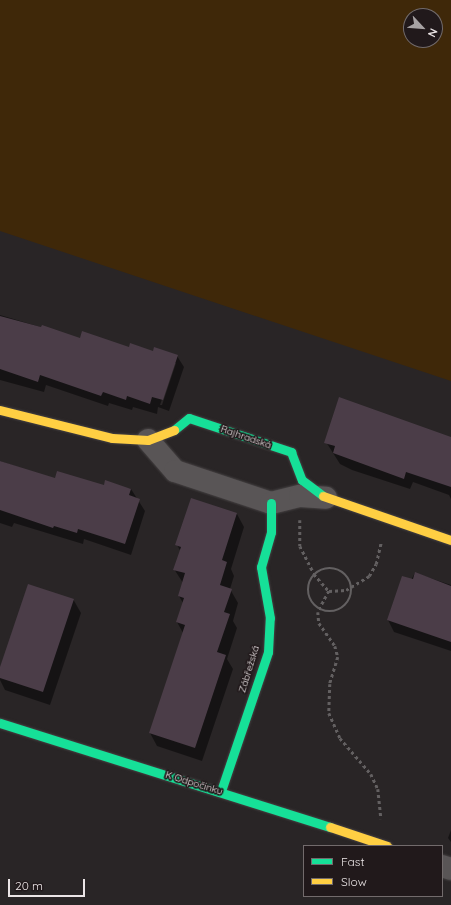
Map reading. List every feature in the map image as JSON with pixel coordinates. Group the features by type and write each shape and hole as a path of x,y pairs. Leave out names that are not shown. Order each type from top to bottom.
{"street":[{"name":"Rajhradská","path":"0,410 112,438 148,440 172,431 189,418 291,452 302,480 316,498"},
{"name":"Rajhradská","path":"148,440 175,470 271,503 316,498 451,540"},
{"name":"Zábřežská","path":"221,792 268,652 270,618 260,567 271,532 271,503"},
{"name":"K Odpočinku","path":"0,723 383,844"}],"path":[{"path":"316,498 298,526 300,546 314,574 329,591"},
{"path":"329,591 353,587 369,576 376,564 390,520"},
{"path":"327,569 336,569 350,579 353,587 350,599 340,610 331,611 320,608 309,595 308,588 314,574 327,569"},
{"path":"329,591 320,608 319,623 335,646 338,657 330,684 329,712 340,738 370,774 378,789 383,844"}],"shaded area":[{"path":"0,0 451,0 451,381 0,231"}],"building":[{"path":"0,316 41,327 42,325 80,338 82,331 129,347 130,343 153,351 154,347 178,355 163,400 152,397 150,404 127,396 126,400 103,392 101,396 40,375 38,382 0,369"},
{"path":"339,397 451,437 451,487 406,472 404,479 333,453 335,446 324,443"},
{"path":"0,461 55,478 57,471 104,485 105,480 131,489 129,495 140,499 125,544 78,529 77,533 54,526 53,528 0,510"},
{"path":"191,498 237,513 222,560 227,562 220,585 232,589 224,612 230,614 217,652 226,655 195,748 149,733 185,625 176,622 184,598 178,596 185,573 173,570 181,547 175,545"},
{"path":"415,572 451,586 451,642 387,620 402,576 413,579"},
{"path":"28,584 74,599 43,692 0,678 0,667"}],"traffic: fast":[{"path":"174,430 189,418 291,452 302,480 323,496"},
{"path":"221,791 268,652 270,618 261,567 271,532 271,503"},
{"path":"0,723 330,827"}],"traffic: slow":[{"path":"0,410 112,438 148,440 174,430"},
{"path":"323,496 451,540"},
{"path":"330,827 384,845"}]}
